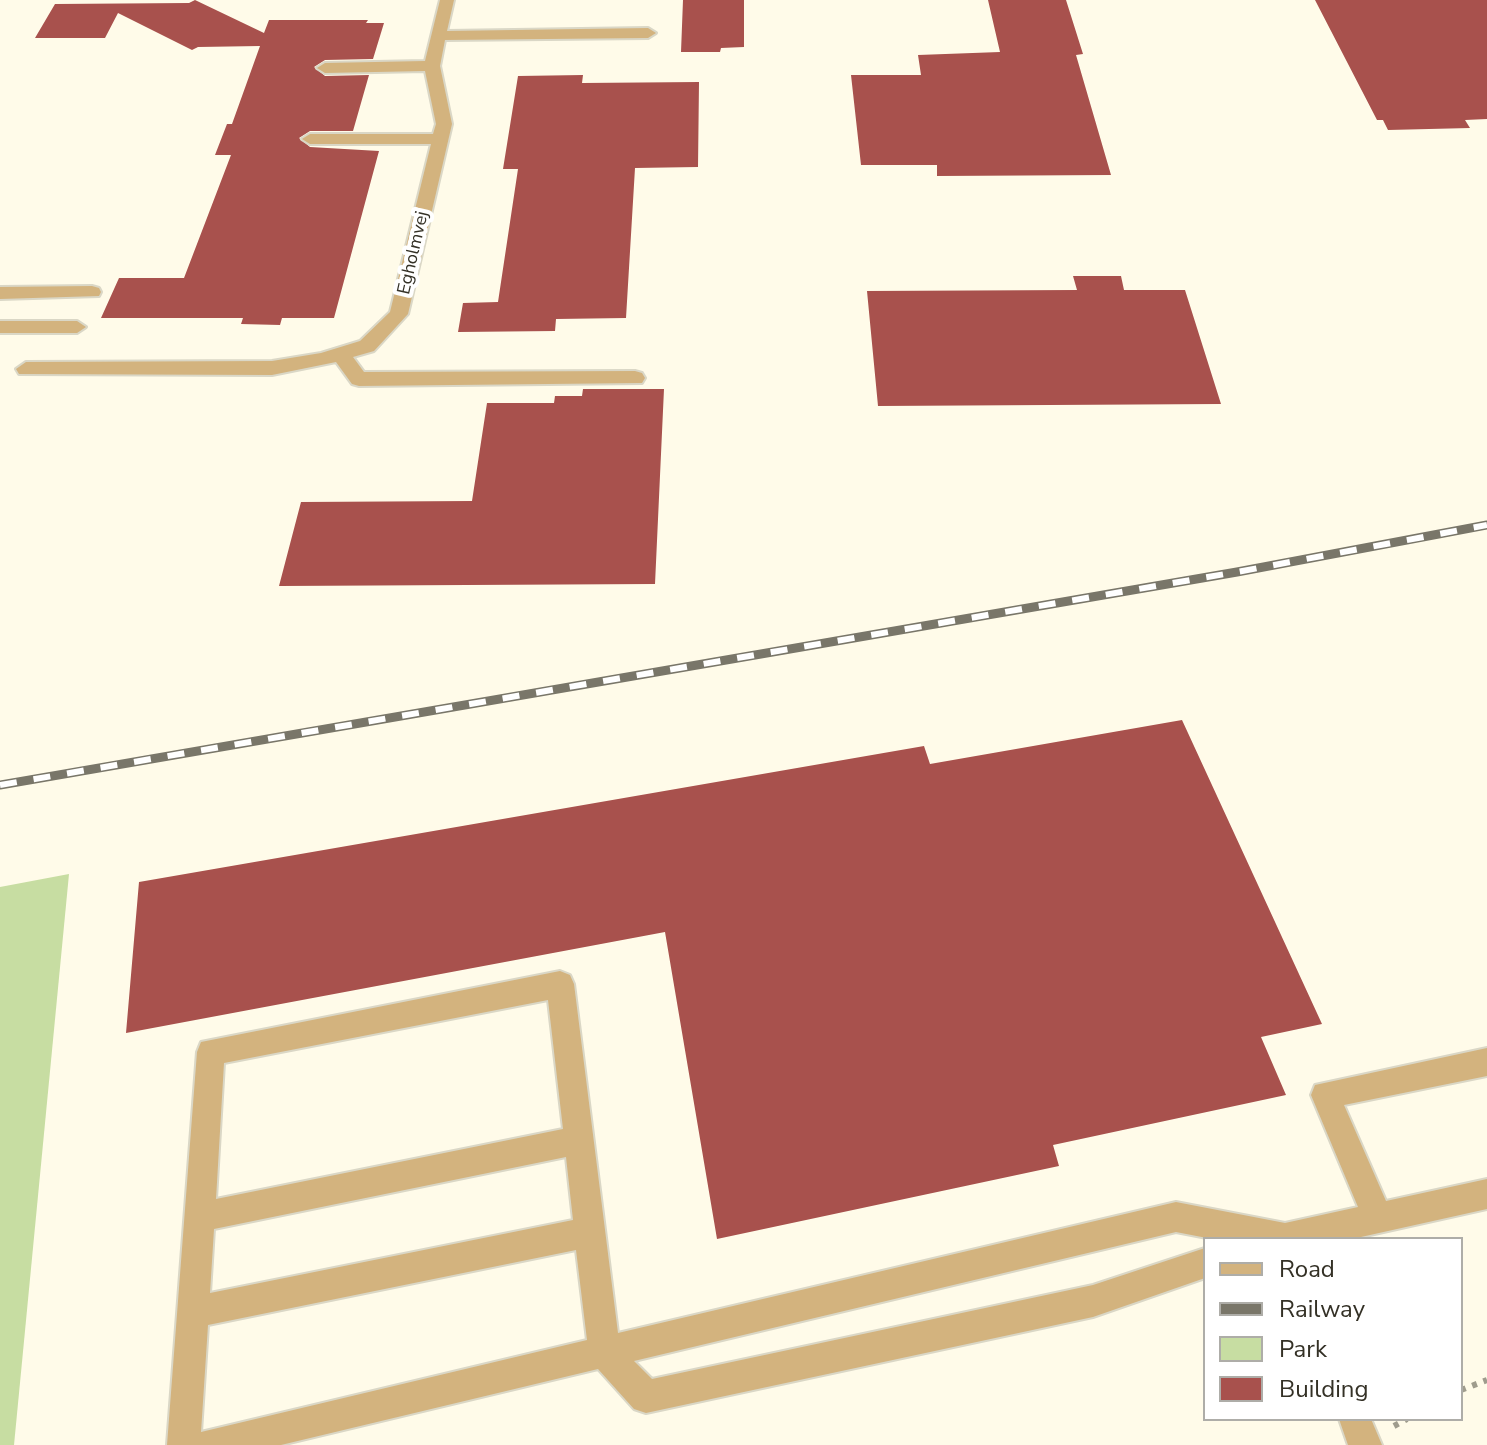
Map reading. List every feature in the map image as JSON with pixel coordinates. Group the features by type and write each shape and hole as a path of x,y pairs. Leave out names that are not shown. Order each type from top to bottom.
{"street":[{"name":"Egholmvej","path":"26,369 272,368 341,355 367,346 399,314 441,139 444,124 432,66 447,0"},
{"path":"438,36 648,33"},
{"path":"325,68 432,66"},
{"path":"310,139 441,139"},
{"path":"0,293 92,292"},
{"path":"0,327 77,327"},
{"path":"341,355 359,379 635,378"},
{"path":"184,1445 211,1052 560,984 604,1352 646,1397 1093,1301 1203,1264"},
{"path":"1378,1217 1325,1095 1487,1062"},
{"path":"200,1217 579,1140"},
{"path":"1286,1237 1487,1194"},
{"path":"211,1445 1176,1217 1276,1237"},
{"path":"193,1312 589,1232"},
{"path":"1356,1421 1365,1445"}],"path":[{"path":"1463,1389 1487,1380"}],"green space":[{"path":"69,874 14,1445 0,1445 0,887"}],"building":[{"path":"195,0 264,33 269,20 368,20 366,23 384,23 373,59 325,60 314,67 325,76 369,75 353,131 310,131 299,138 310,147 379,151 334,318 282,318 280,325 241,324 243,318 101,318 119,278 184,278 231,155 215,155 227,124 232,124 260,46 198,47 192,50 118,13 105,38 35,38 55,4 189,3"},
{"path":"683,0 744,0 744,47 721,48 720,52 681,52"},
{"path":"988,0 1066,0 1083,54 1076,55 1111,175 937,176 937,165 861,165 851,75 921,75 918,55 1000,52"},
{"path":"1315,0 1487,0 1487,119 1465,120 1470,128 1388,130 1383,120 1377,120"},
{"path":"583,75 582,83 699,82 698,167 635,168 626,318 556,319 555,331 458,332 463,303 498,302 518,169 503,169 518,76"},
{"path":"1073,276 1121,276 1124,290 1185,290 1221,404 878,406 867,291 1077,290"},
{"path":"583,389 664,389 655,584 279,586 301,502 472,501 487,403 554,403 555,396 582,396"},
{"path":"1182,720 1322,1024 1261,1037 1286,1095 1053,1145 1059,1166 717,1239 665,932 126,1033 139,882 924,746 930,764"}],"railway":[{"path":"0,785 1237,572 1487,525"}]}
